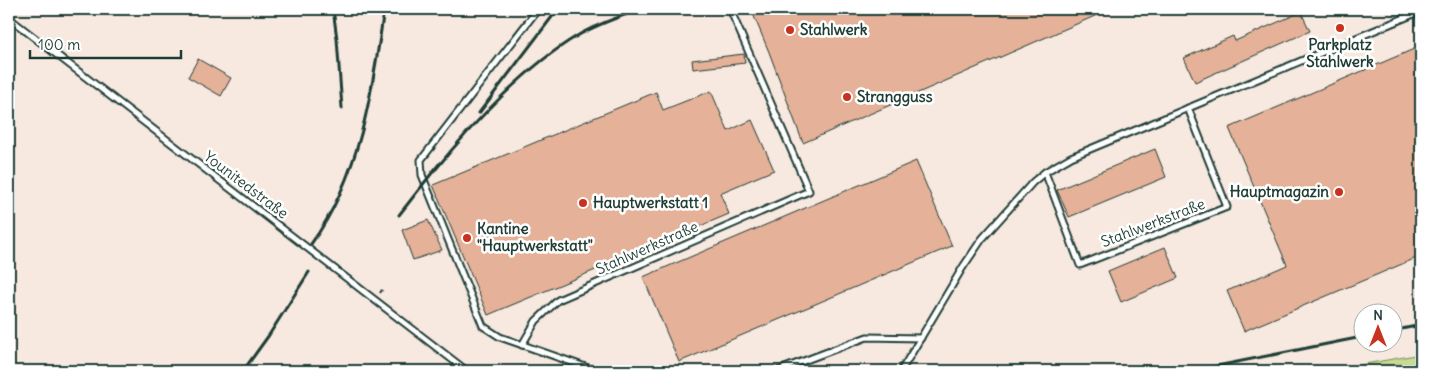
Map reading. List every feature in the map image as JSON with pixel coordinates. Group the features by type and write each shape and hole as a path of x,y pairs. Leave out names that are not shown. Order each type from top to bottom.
{"lane":[{"path":"538,9 421,160 422,175 483,326 500,337 522,346 597,371"},
{"name":"Stahlwerkstraße","path":"522,346 536,321 558,300 809,190 730,9"},
{"path":"900,371 962,267 982,239 1027,188 1045,172 1071,158 1421,11"},
{"name":"Younitedstraße","path":"9,18 467,371"},
{"name":"Stahlwerkstraße","path":"1045,172 1080,265 1227,207 1188,108"},
{"path":"777,371 868,337 921,338"}],"path":[{"path":"380,293 384,287"}],"shaded area":[{"path":"9,9 1421,9 1421,355 1330,371 9,371"}],"green space":[{"path":"1421,354 1421,371 1325,371"}],"building":[{"name":"Strangguss","path":"751,9 1111,9 803,143"},
{"path":"1301,12 1310,31 1195,82 1184,58 1233,36 1235,41"},
{"name":"Hauptmagazin","path":"1421,46 1421,256 1244,331 1227,291 1287,265 1229,128"},
{"path":"744,54 745,63 693,69 692,60"},
{"path":"198,59 231,78 221,96 188,77"},
{"name":"Hauptwerkstatt 1","path":"711,91 728,131 752,120 774,170 720,193 729,214 488,315 433,185 656,92 663,110"},
{"path":"1155,149 1166,177 1069,217 1057,190"},
{"path":"916,161 952,246 679,362 643,277"},
{"path":"428,220 442,250 413,260 402,230"},
{"path":"1165,247 1178,278 1121,302 1108,271"}],"railway":[{"path":"309,9 312,13"},
{"path":"333,9 342,108"},
{"path":"311,244 328,218 342,190 353,161 369,101 384,9"},
{"path":"479,113 558,9"},
{"path":"436,169 502,96 558,48 577,36 608,21 641,9"},
{"path":"399,215 439,164"},
{"path":"243,371 269,335 309,272"},
{"path":"1402,329 1421,325"},
{"path":"1192,371 1352,339"}],"place":[{"name":"Parkplatz Stahlwerk","path":"1340,28"},
{"name":"Stahlwerk","path":"790,30"},
{"name":"Strangguss","path":"847,97"},
{"name":"Hauptmagazin","path":"1339,192"},
{"name":"Hauptwerkstatt 1","path":"583,203"},
{"name":"Kantine \"Hauptwerkstatt\"","path":"467,238"}]}
